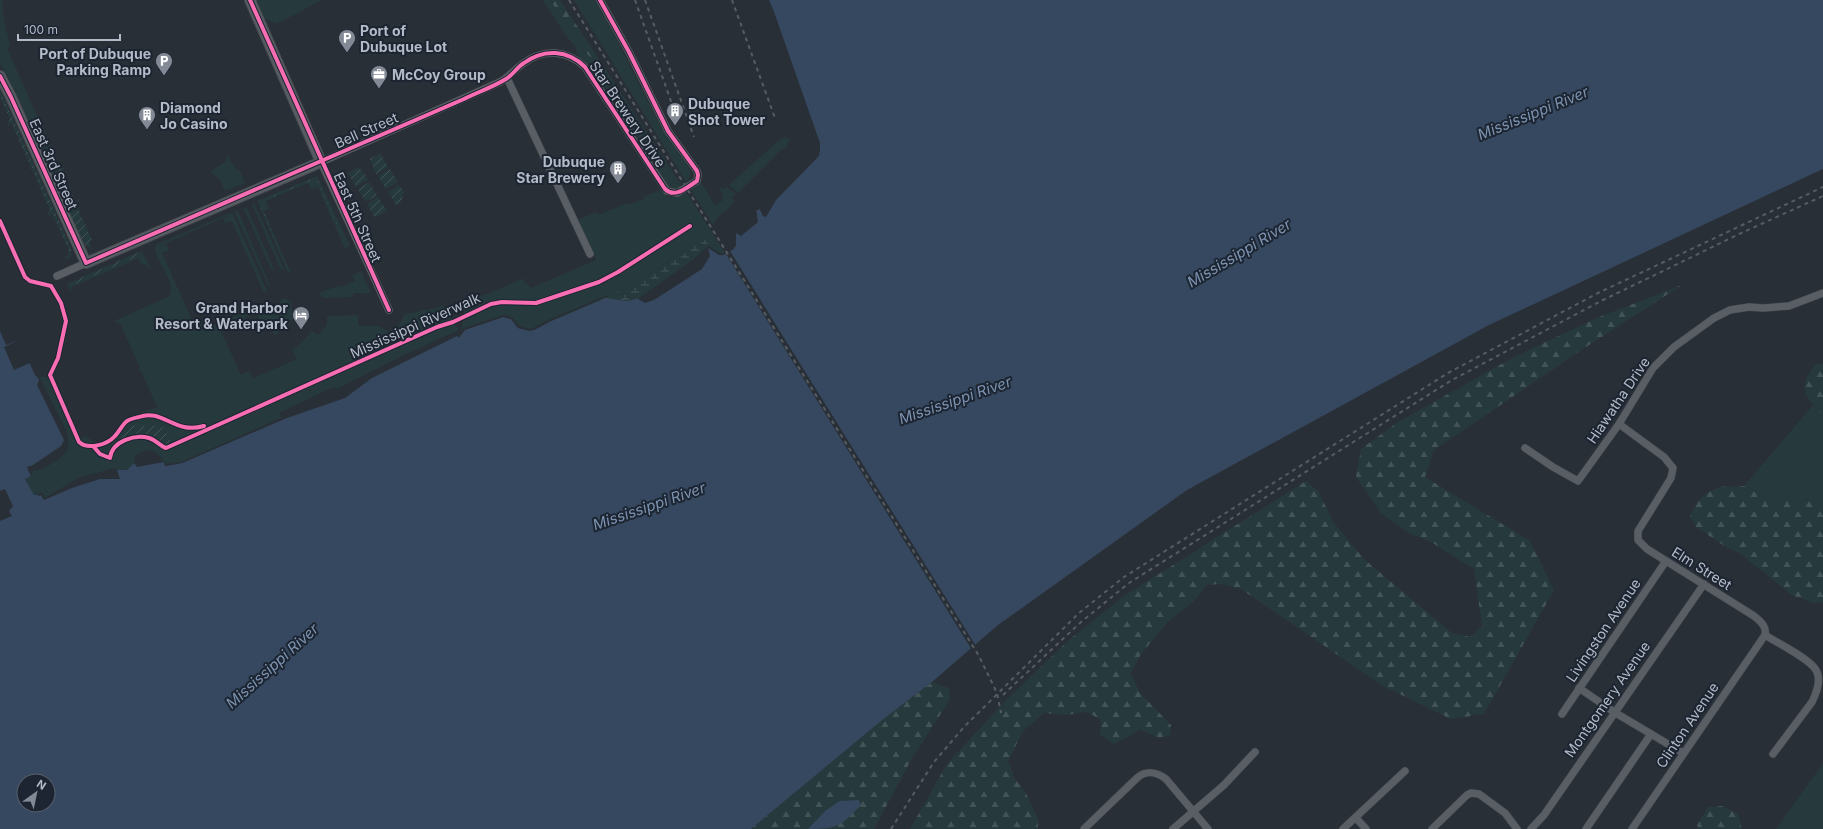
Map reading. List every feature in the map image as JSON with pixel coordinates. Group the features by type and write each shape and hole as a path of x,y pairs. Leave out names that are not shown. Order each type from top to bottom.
{"street":[{"name":"East 5th Street","path":"250,0 388,310"},
{"name":"Star Brewery Drive","path":"562,53 586,67 665,189 670,193 680,192 696,181 698,175 697,172 668,131 629,52 600,0"},
{"name":"Bell Street","path":"57,276 321,162 507,78 528,60 547,53 562,53"},
{"name":"East 3rd Street","path":"0,76 11,97 86,263"},
{"path":"507,78 590,254"},
{"name":"Hiawatha Drive","path":"1525,448 1578,481 1619,424 1645,381 1662,358 1714,318 1730,310 1739,308 1776,308 1789,306 1823,293"},
{"name":"Elm Street","path":"1619,424 1664,457 1673,468 1671,478 1638,531 1638,540 1642,545 1666,561 1754,616 1764,627 1765,635"},
{"name":"Livingston Avenue","path":"1562,714 1666,561"},
{"name":"Montgomery Avenue","path":"1532,829 1544,815 1704,584"},
{"path":"1765,635 1814,666 1819,678 1816,696 1773,754"},
{"name":"Clinton Avenue","path":"1632,829 1765,635"},
{"path":"1580,688 1614,712 1683,753"},
{"path":"1586,829 1651,734"},
{"path":"1173,829 1236,774 1255,752"},
{"path":"1343,829 1405,771"},
{"path":"1084,829 1144,773 1161,775 1208,829"},
{"path":"1432,829 1471,793 1479,794 1505,813 1517,829"},
{"path":"1356,818 1366,829"}],"green space":[{"path":"0,0 2,0 4,20 10,45 7,48 54,154 51,156 64,186 58,188 15,91 0,64"},
{"path":"257,0 322,0 277,24 265,19"},
{"path":"543,0 550,0 584,51 595,61 599,59 682,186 675,190 668,186 589,64 578,56 575,46 566,36"},
{"path":"550,0 560,0 599,59 595,61 584,51"},
{"path":"574,0 595,0 601,9 662,129 689,168 690,176 686,182"},
{"path":"0,90 71,248 71,256 66,260 65,258 69,253 68,248 52,213 49,216 47,215 50,210 11,122 7,125 10,119 0,97"},
{"path":"785,137 791,139 787,144 788,147 781,150 738,193 729,185 780,139"},
{"path":"380,153 388,167 376,174 370,159"},
{"path":"54,154 61,169 67,166 62,171 75,201 81,198 76,204 92,240 89,241 92,249 82,243 58,188 64,185 51,156"},
{"path":"228,155 234,167 240,171 245,183 225,191 220,180 210,172 225,162"},
{"path":"358,167 368,180 356,187 348,173"},
{"path":"390,169 398,182 386,189 378,176"},
{"path":"317,176 350,246 345,249 318,187 312,190 308,183 266,201 269,209 264,211 291,273 287,271 257,201"},
{"path":"317,177 344,241 316,179 260,202 287,268 258,202"},
{"path":"369,182 377,195 366,202 358,189"},
{"path":"701,182 715,205 723,200 721,197 723,195 718,186 723,189 727,187 736,194 732,198 735,202 719,216 713,225 690,189"},
{"path":"399,185 404,192 401,202 396,205 388,192"},
{"path":"661,190 670,197 676,197 686,192 726,254 723,255 695,241 686,250 629,287 539,327 284,419 182,463 165,466 157,453 153,451 144,451 135,456 134,463 127,470 117,470 44,500 34,496 25,479 31,476 28,469 64,431 38,377 54,377 81,438 86,436 95,443 107,440 119,426 130,418 157,407 141,371 137,370 140,368 121,325 114,321 170,296 170,282 157,256 155,245 232,212 267,291 264,293 232,221 225,223 223,219 230,215 159,246 166,244 169,250 162,253 193,322 199,320 206,324 207,328 217,324 219,327 233,322 232,317 257,308 259,313 274,307 284,298 291,302 292,312 296,316 285,327 283,325 277,331 280,333 274,336 272,329 265,331 256,312 245,317 246,320 221,331 241,375 249,371 253,378 297,359 292,349 294,346 296,348 312,331 318,335 327,324 327,316 358,315 358,326 378,326 389,331 398,327 404,315 444,306 460,332 465,315 458,303 487,294 524,278 524,281 531,288 596,260 580,225 579,219 597,212 598,215 627,203 627,205 644,199 643,197"},
{"path":"378,197 387,211 375,218 367,204"},
{"path":"254,202 285,271 280,268 252,204"},
{"path":"245,207 247,208 274,269 272,271 244,209"},
{"path":"235,210 239,213 269,283 269,288 234,211"},
{"path":"705,240 709,245 701,255 627,307 539,327 629,287 686,250 695,241"},
{"path":"141,251 151,270 146,265 140,263 139,258 72,287 71,292 67,284 69,283 71,286 138,256 137,253"},
{"path":"137,253 138,256 71,286 69,283"},
{"path":"361,271 371,293 353,293 353,297 324,298 319,295 319,293 340,285 341,287 355,281 352,275"},
{"path":"1682,285 1586,347 1434,450 1425,477 1530,541 1554,590 1484,714 1451,719 1383,686 1241,589 1220,584 1207,585 1194,601 1168,622 1141,654 1131,673 1140,693 1171,725 1170,735 1159,738 1140,729 1113,744 1100,734 1101,720 1087,712 1066,715 1044,713 1023,731 1008,761 1015,779 1026,793 1038,819 1038,829 910,829 947,764 1006,700 1069,640 1124,596 1306,481 1319,492 1333,522 1365,560 1452,633 1470,637 1482,626 1474,569 1431,542 1409,533 1382,514 1356,477 1361,449 1395,424 1512,358 1599,317"},
{"path":"1823,364 1823,415 1807,397 1805,386 1809,373 1815,365"},
{"path":"1813,405 1823,415 1823,502 1775,498 1744,486"},
{"path":"128,425 162,426 172,442 165,445 151,437 136,436 122,440 110,452 103,449 106,446 111,448"},
{"path":"1725,486 1744,486 1775,498 1823,502 1823,602 1814,603 1792,595 1742,555 1723,545 1696,527 1690,516 1696,504 1707,493"},
{"path":"932,682 949,688 950,699 910,762 874,829 751,829 881,721"},
{"path":"1823,763 1823,829 1776,829"},
{"path":"1722,806 1738,814 1742,829 1698,829 1697,825 1708,807"}],"water":[{"name":"Mississippi River","path":"769,0 1823,0 1823,169 1489,325 1187,490 998,625 932,682 881,721 751,829 0,829 0,521 12,516 9,511 13,506 5,489 0,491 0,331 6,345 19,340 35,375 40,380 67,443 28,470 31,476 25,479 34,495 41,495 44,500 78,479 117,470 127,470 134,463 137,467 164,462 165,466 182,463 284,419 464,330 503,317 511,319 518,328 534,330 551,321 606,298 627,301 640,298 674,277 708,248 719,255 724,255 734,249 735,232 757,215 756,210 760,209 761,212 814,156 817,144 767,12 773,9"},
{"path":"859,800 861,805 848,818 838,825 826,828 808,829 826,810 840,801"}],"pier":[{"path":"773,9 820,143 819,156 776,200 766,217 763,216 760,209 756,210 758,222 741,236 736,233 736,246 730,251 976,646 972,650 726,254 719,255 708,248 710,256 702,269 654,300 645,303 638,299 690,262 709,246 719,253 723,253 733,247 734,239 732,228 746,215 755,213 755,208 760,207 762,209 814,150 813,140 765,12"},
{"path":"605,296 609,296 534,330 529,331 518,328 511,319 503,317 465,330 459,338 457,336 372,378 345,398 284,419 182,463 165,466 163,460 166,464 181,462 281,418 279,414 281,412 334,387 337,389 404,355 464,328 503,315 512,317 520,326 529,329"},
{"path":"19,340 30,363 14,370 4,347"},
{"path":"38,377 40,378 66,430 69,444 67,451 59,459 42,469 31,471 33,475 31,476 27,467 33,465 61,446 64,440 37,385 39,380"},
{"path":"115,468 120,479 100,479 72,488 44,500 41,495 38,496 37,494 42,493 45,498 78,478"}],"railway":[{"path":"569,0 979,656 997,693 1001,713"},
{"path":"635,0 672,104"},
{"path":"645,0 694,137"},
{"path":"732,0 775,118"},
{"path":"891,829 934,762 964,727 1079,613 1124,577 1448,373 1598,293 1823,187"},
{"path":"1003,695 1081,622 1129,583 1452,380 1601,301 1737,235 1823,196"}],"cycle path":[{"path":"250,0 389,310"},
{"path":"0,76 11,97 86,263 491,87 501,82 532,58 548,53 564,54 578,61 585,67 665,189 673,193 681,191 697,181 697,171 668,131 629,52 600,0"},
{"path":"0,221 25,277 30,281 51,286 61,303 66,321 58,358 50,375 79,442 87,446 102,444 112,439 127,421 147,415 162,418 185,427 194,428 204,426"},
{"name":"Mississippi Riverwalk","path":"93,446 100,454 110,458 115,447 131,438 149,438 166,448 491,304 502,302 536,303 599,282 618,272 690,226"}],"place":[{"name":"Port of Dubuque Lot","path":"347,53"},
{"name":"Port of Dubuque Parking Ramp","path":"164,76"},
{"name":"McCoy Group","path":"379,89"},
{"name":"Dubuque Shot Tower","path":"675,126"},
{"name":"Diamond Jo Casino","path":"147,130"},
{"name":"Dubuque Star Brewery","path":"618,184"},
{"name":"Grand Harbor Resort & Waterpark","path":"301,330"}]}
